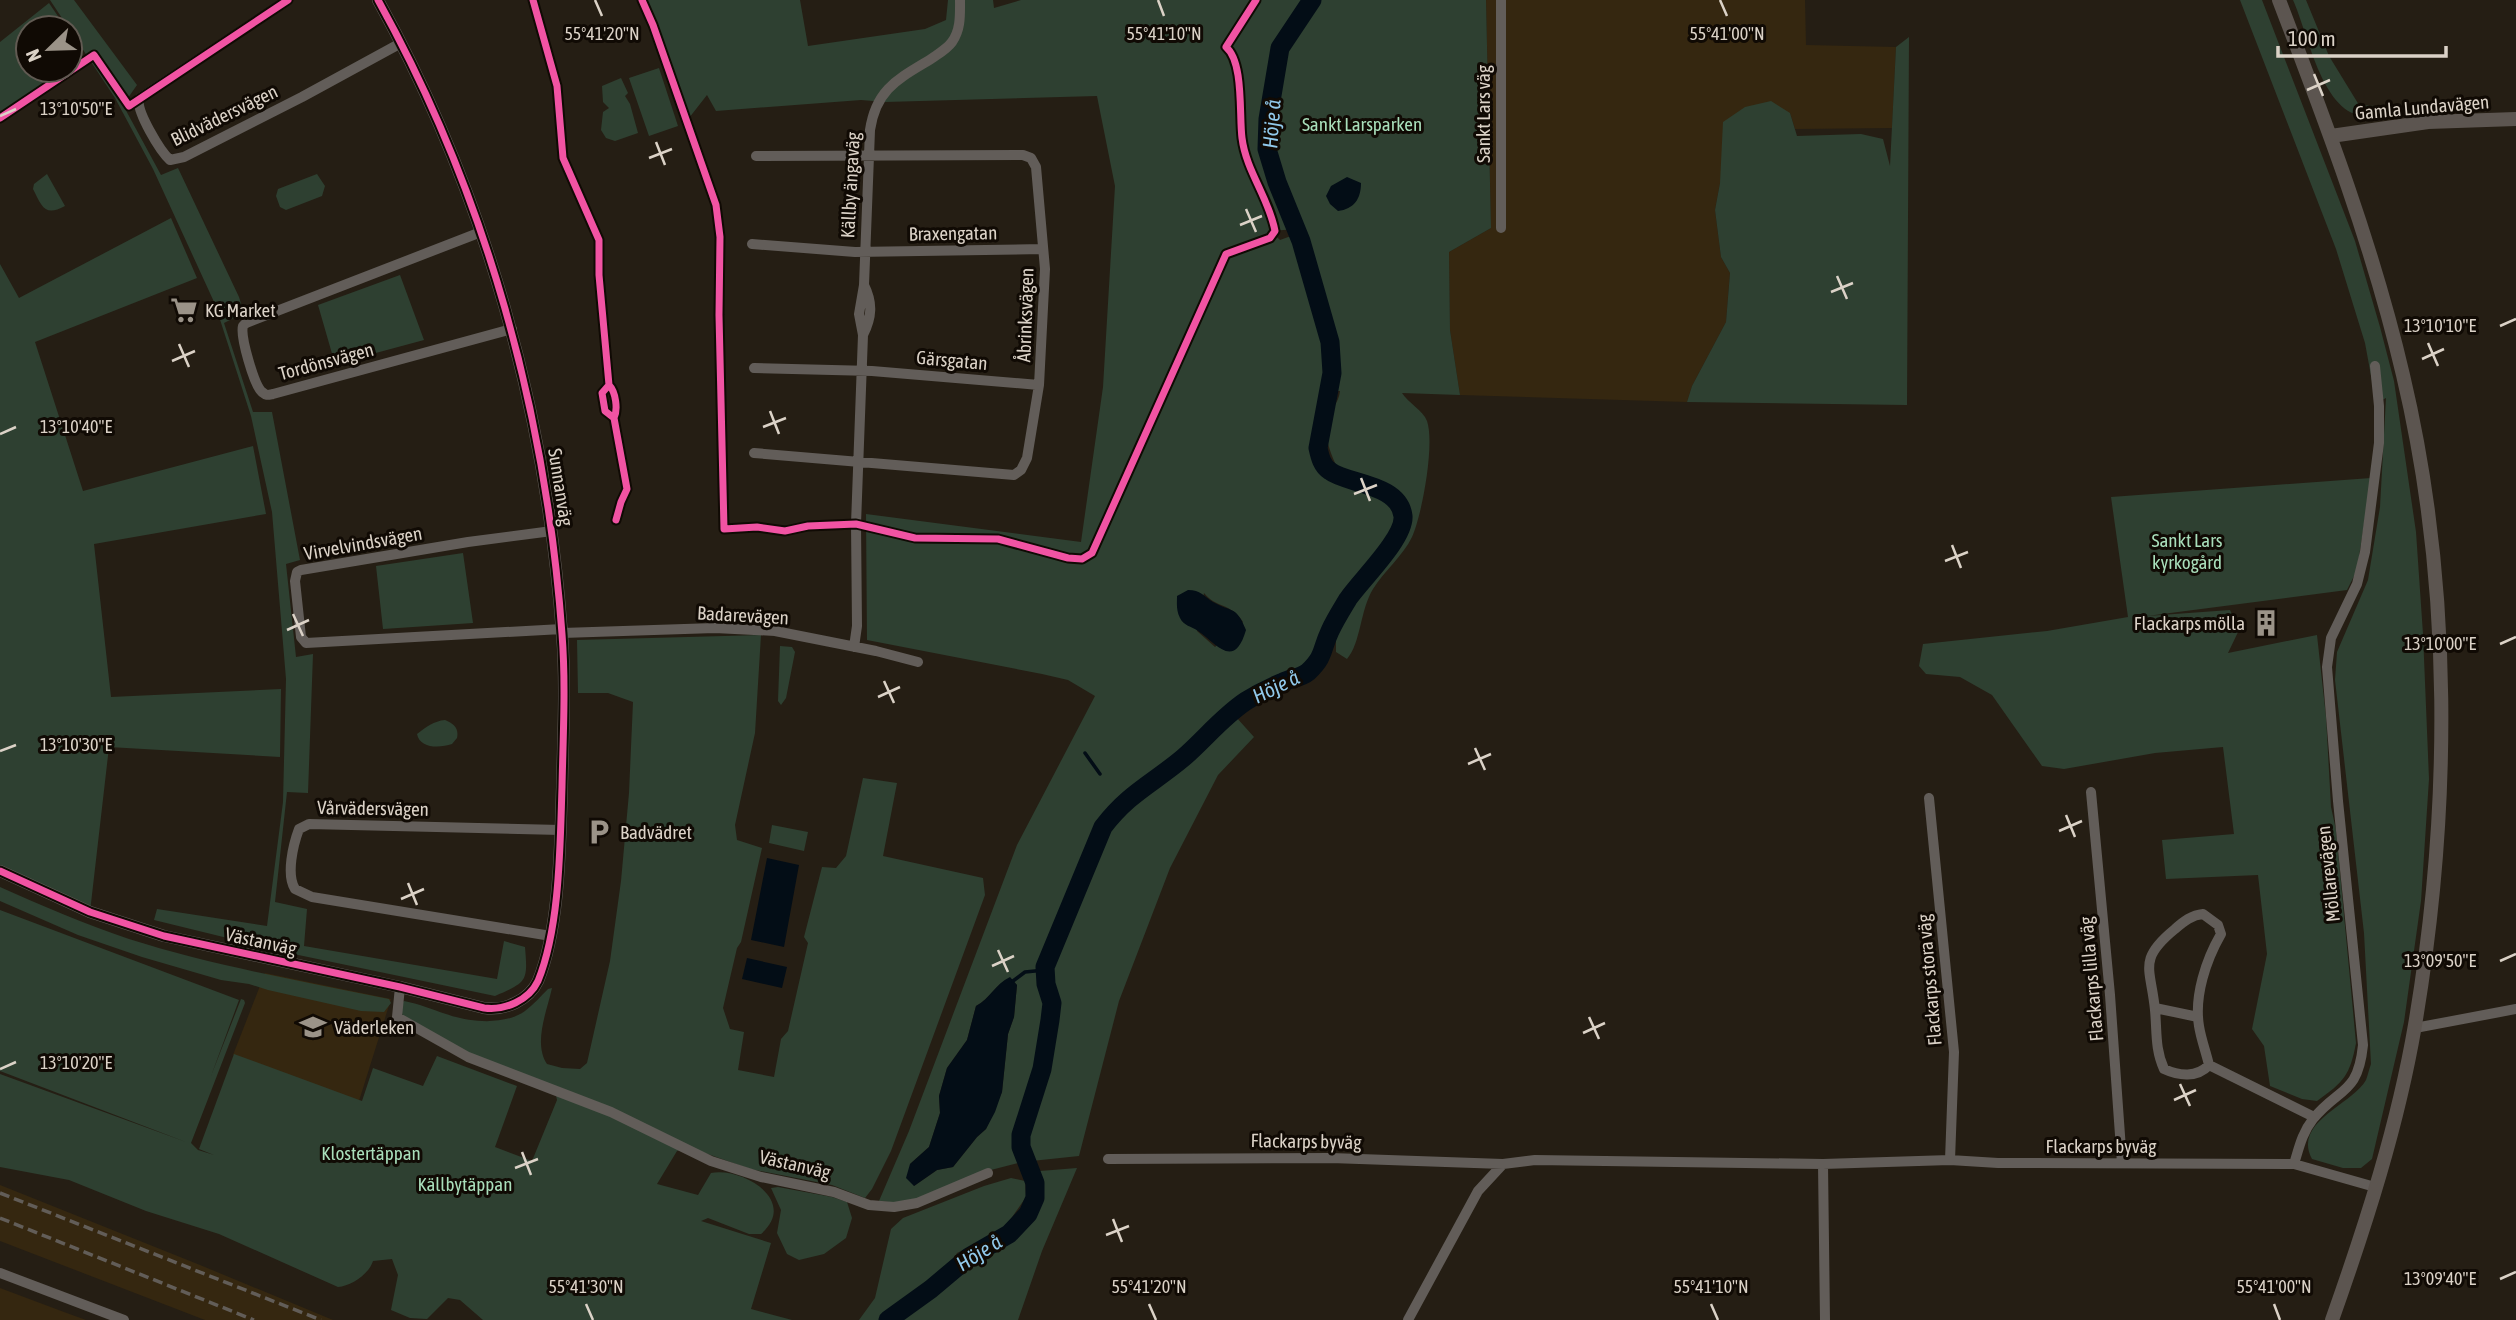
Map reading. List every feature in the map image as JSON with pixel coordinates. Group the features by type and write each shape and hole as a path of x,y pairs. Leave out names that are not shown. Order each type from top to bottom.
{"main road":[{"path":"2279,0 2331,136 2365,237 2404,378 2419,459 2433,564 2440,646 2439,800 2433,900 2415,1028 2375,1186 2332,1320"},
{"name":"Gamla Lundavägen","path":"2331,136 2428,122 2516,119"}],"street":[{"name":"Blidvädersvägen","path":"288,0 139,99 139,109 160,149 170,160 181,159 401,43"},
{"name":"Sunnanväg","path":"378,0 444,136 481,232 512,329 531,405 552,531 562,631 564,698 561,830 551,936 535,987 522,999"},
{"name":"Källby ängaväg","path":"854,647 857,626 858,463 863,335 859,314 864,285 870,130 877,102 896,81 951,44 960,20 960,0"},
{"name":"Sankt Lars väg","path":"1501,0 1501,228"},
{"name":"Åbrinksvägen","path":"858,463 1014,475 1021,470 1027,458 1039,385 1045,292 1044,248 1036,167 1031,158 1023,155 869,156"},
{"path":"757,156 869,156"},
{"name":"Tordönsvägen","path":"481,232 246,323 241,331 256,380 261,391 268,395 512,329"},
{"name":"Braxengatan","path":"752,244 864,252 1044,248"},
{"name":"Möllarevägen","path":"2294,1164 2305,1131 2314,1118 2349,1088 2355,1079 2363,1045 2327,667 2331,638 2357,584 2365,552 2379,443 2375,366"},
{"name":"Gärsgatan","path":"754,368 861,371 1039,385"},
{"path":"754,453 858,463"},
{"name":"Virvelvindsvägen","path":"552,531 301,570 297,572 295,581 301,637 306,643 562,631"},
{"name":"Badarevägen","path":"562,631 715,628 775,631 918,662"},
{"name":"Flackarps lilla väg","path":"2091,792 2122,1163"},
{"name":"Flackarps stora väg","path":"1929,798 1954,1052 1951,1160"},
{"name":"Vårvädersvägen","path":"551,936 312,897 295,889 291,877 298,832 303,825 561,830"},
{"name":"Västanväg","path":"0,871 89,912 155,933 490,1009 522,999"},
{"path":"2203,914 2218,925 2221,934 2211,951 2205,971 2198,1017 2209,1065 2204,1070 2189,1075 2175,1074 2164,1069 2158,1050 2148,963 2151,953 2182,923 2195,915 2203,914"},
{"name":"Västanväg","path":"400,987 397,1017 449,1048 611,1112 722,1165 884,1207 917,1203 988,1174"},
{"path":"2155,1008 2198,1017"},
{"path":"2415,1028 2516,1009"},
{"path":"2209,1065 2314,1118"},
{"name":"Flackarps byväg","path":"1108,1159 1331,1158 1503,1164 1535,1160 1823,1164 1951,1160 1998,1163 2294,1164 2375,1186"},
{"path":"1408,1320 1478,1191 1503,1164"},
{"path":"1823,1164 1825,1320"},
{"path":"0,1273 124,1320"}],"shaded area":[{"path":"1486,0 1805,0 1806,45 1896,47 1892,128 1795,129 1790,113 1720,183 1715,210 1721,257 1730,273 1726,322 1692,386 1687,402 1460,395 1450,330 1449,252 1491,228"},
{"path":"1347,177 1361,183 1360,194 1356,202 1338,211 1326,196 1331,186"},
{"path":"1188,590 1199,592 1236,613 1246,630 1236,649 1230,651 1218,647 1182,621 1177,610 1177,596"},
{"path":"767,858 799,865 784,947 751,940"},
{"path":"747,958 787,967 782,988 742,979"},
{"name":"Väderleken","path":"265,973 391,999 359,1101 233,1055"},
{"path":"1010,977 1017,985 1014,1017 1008,1034 1002,1092 995,1112 986,1129 953,1167 937,1170 914,1186 906,1178 910,1164 929,1147 940,1113 939,1096 947,1068 967,1040 976,1006"},
{"path":"0,1185 333,1320 205,1320 0,1241"},
{"path":"0,1288 64,1312 86,1320 0,1320"}],"green space":[{"path":"50,0 74,0 137,85 123,105 161,175 178,168 244,313 224,323 253,412 272,412 300,560 286,564 296,657 313,654 308,793 287,792 275,902 307,909 304,946 497,979 504,941 525,947 526,967 523,979 519,984 495,996 284,952 154,920 157,909 267,926 283,802 286,679 272,512 251,416 215,304 153,169 115,98 84,51 84,14 59,14"},
{"name":"Sankt Larsparken","path":"646,0 800,0 808,46 925,29 946,20 948,0 993,0 994,8 1021,0 1486,0 1491,228 1449,252 1450,330 1460,395 1402,393 1427,421 1429,446 1423,497 1412,537 1373,589 1355,644 1347,659 1336,652 1336,635 1346,614 1409,529 1409,513 1397,491 1388,484 1337,467 1332,457 1326,428 1340,391 1336,391 1339,343 1296,229 1271,231 1280,240 1291,236 1309,285 1323,342 1326,375 1313,437 1317,461 1324,471 1334,478 1382,496 1392,506 1397,524 1386,545 1339,603 1312,661 1299,672 1275,680 1242,697 1236,717 1254,737 1218,775 1170,868 1119,1001 1079,1156 1022,1162 987,1171 909,1204 879,1201 909,1131 1017,845 1095,696 1068,680 867,640 866,514 1081,542 1103,387 1115,186 1097,96 885,102 861,100 716,111 707,95 689,118","holes":["1204,593 1233,611 1243,622 1215,647 1197,631","1010,978 1017,985 1014,1017 1008,1034 1002,1092 986,1129 953,1167 937,1170 914,1186 910,1164 929,1147 940,1113 939,1096 947,1068 967,1040 976,1006"]},
{"path":"2240,0 2262,0 2355,241 2394,381 2416,532 2429,779 2421,901 2404,1022 2372,1159 2361,1168 2343,1168 2312,1159 2308,1146 2310,1135 2317,1124 2359,1089 2366,1080 2371,1064 2364,933 2335,680 2337,652 2368,580 2380,507 2386,398 2376,403 2365,343 2336,249"},
{"path":"2293,0 2306,0 2329,56 2359,105 2410,108 2381,115 2362,116 2348,111 2336,100 2318,68"},
{"path":"49,3 56,14 35,14"},
{"path":"14,31 14,84 45,84 0,113 0,42"},
{"path":"1909,37 1907,405 1687,402 1692,386 1726,322 1730,273 1721,257 1715,210 1720,183 1723,122 1745,107 1771,101 1790,113 1797,136 1861,134 1883,139 1890,166 1896,47"},
{"path":"659,68 678,126 649,136 629,78"},
{"path":"621,78 628,93 625,96 638,133 615,141 606,138 601,130 603,112 609,108 603,102 602,86"},
{"path":"47,174 65,206 53,211 42,205 33,189 34,184"},
{"path":"317,174 325,186 322,196 286,210 280,207 276,196 278,189"},
{"path":"171,218 197,278 35,342 83,491 253,446 266,514 94,544 111,697 281,689 280,757 109,747 90,912 0,870 0,264 19,298"},
{"path":"400,275 424,340 335,364 318,305"},
{"name":"Sankt Lars kyrkogård","path":"2371,478 2357,570 2347,590 2147,616 2230,610 2239,630 2228,653 2317,635 2326,717 2331,807 2336,830 2356,1043 2344,1077 2317,1101 2302,1099 2270,1086 2264,1046 2252,1029 2267,954 2258,875 2166,879 2162,840 2234,834 2223,747 2155,753 2064,769 2042,766 1992,695 1960,677 1926,674 1919,666 1923,644 2047,631 2128,617 2111,497"},
{"path":"463,553 473,623 383,629 376,566"},
{"path":"761,635 755,733 735,825 737,840 762,848 723,1008 730,1029 744,1032 738,1070 774,1077 781,1039 788,1031 808,943 804,937 822,867 836,868 846,856 863,778 897,783 883,856 983,878 985,895 891,1151 865,1198 832,1185 750,1169 688,1147 677,1151 657,1184 698,1195 711,1173 724,1173 738,1175 762,1189 774,1210 771,1222 761,1234 749,1234 708,1218 701,1221 771,1243 751,1309 792,1320 483,1320 460,1300 448,1298 427,1319 410,1318 391,1310 398,1275 392,1259 373,1261 359,1278 338,1287 219,1234 146,1211 69,1180 0,1167 0,1074 186,1142 0,1071 0,910 239,1000 211,1076 241,999 244,1000 191,1143 198,1150 214,1155 199,1149 234,1054 362,1101 373,1068 423,1086 437,1056 517,1086 495,1147 532,1161 557,1100 556,1095 463,1051 403,1017 400,1005 404,1001 455,1017 497,1021 525,1011 552,988 542,1027 543,1056 547,1064 562,1068 580,1069 587,1063 610,961 621,881 633,702 608,693 578,693 577,640"},
{"path":"780,646 792,647 795,652 786,698 781,705 778,701"},
{"path":"445,720 453,725 457,732 457,738 452,744 431,746 419,739 417,734 434,723"},
{"path":"772,825 808,832 804,851 769,843"},
{"path":"0,887 96,927 161,949 389,999 391,1003 384,1012 361,1011 249,984 221,980 142,957 78,935 0,901"},
{"path":"1077,1168 1042,1251 1018,1320 901,1320 965,1270 1022,1233 1038,1212 1043,1191 1040,1171"},
{"path":"1011,1178 1025,1181 1026,1197 1008,1223 995,1234 957,1253 951,1264 935,1279 880,1320 859,1320 875,1298 891,1229 903,1218"},
{"path":"778,1187 847,1202 852,1218 846,1238 824,1254 799,1260 787,1254 777,1233 781,1210 771,1188"}],"waterway":[{"name":"Höje å","path":"888,1320 969,1257 1009,1234 1028,1214 1035,1198 1035,1183 1021,1147 1021,1135 1042,1069 1050,1020 1052,1003 1046,984 1045,967 1103,827 1132,797 1183,758 1237,707 1264,691 1308,672 1320,657 1332,627 1348,599 1390,547 1402,525 1403,516 1392,497 1330,471 1323,464 1318,448 1332,373 1330,342 1301,241 1267,149 1268,119 1280,48 1312,0"},
{"path":"1085,753 1100,774"},
{"path":"1013,981 1025,972 1045,970"}],"railway":[{"path":"0,1193 321,1320"},
{"path":"0,1218 254,1320"}],"cycle path":[{"path":"0,118 94,55 129,106 288,0"},
{"path":"0,871 90,912 164,936 484,1008 500,1008 516,1003 529,994 538,981 551,936 558,886 564,692 562,634 554,551 542,469 525,387 479,228 450,150 416,74 378,0"},
{"path":"533,0 557,86 563,158 599,240 599,275 609,385 616,401 614,418 605,411 602,393 609,385"},
{"path":"642,0 716,205 720,237 724,529 757,527 785,531 808,526 856,524 915,538 998,539 1068,558 1082,559 1092,553 1226,254 1270,238 1275,231 1244,150 1236,64 1226,47 1256,0"},
{"path":"614,418 627,489 616,520"}],"place":[{"name":"KG Market","path":"184,310"},
{"name":"Flackarps mölla","path":"2266,623"},
{"name":"Badvädret","path":"599,832"},
{"name":"Väderleken","path":"313,1027"}],"park label":[{"name":"Klostertäppan","path":"371,1153"},
{"name":"Källbytäppan","path":"465,1184"}]}
